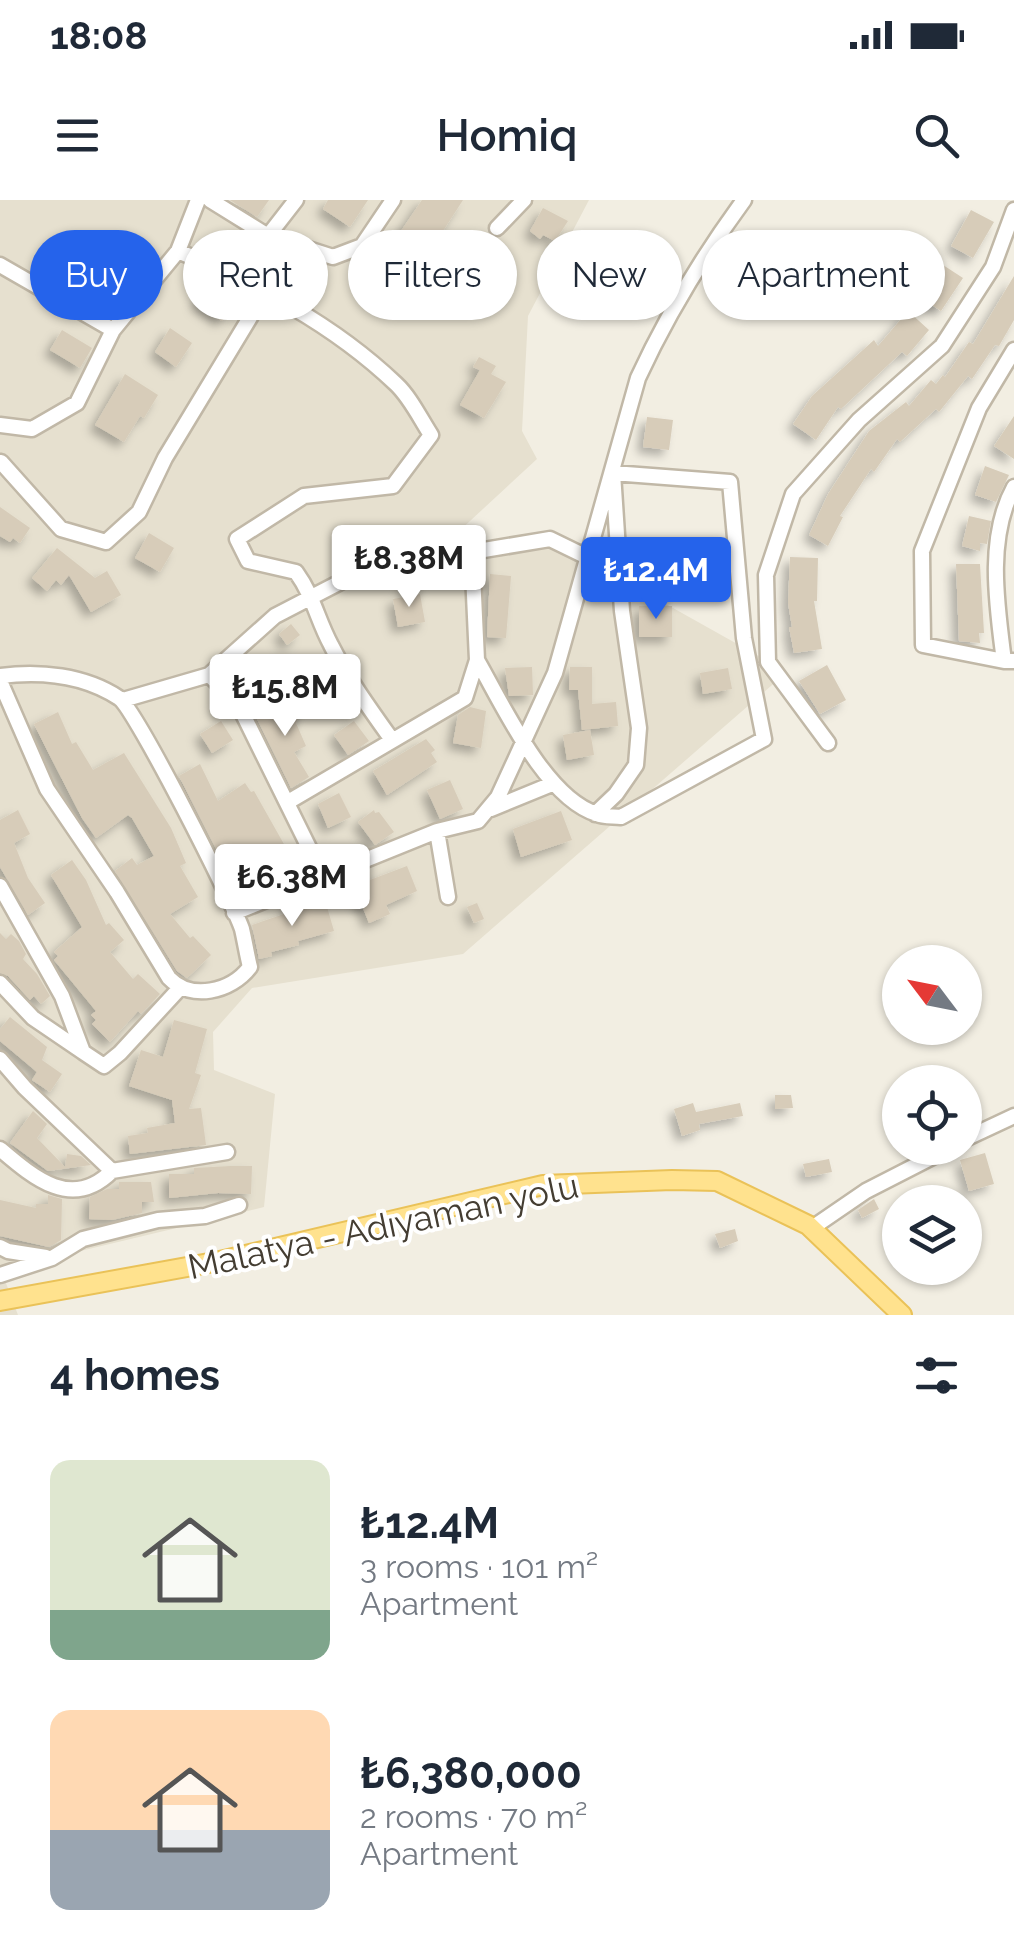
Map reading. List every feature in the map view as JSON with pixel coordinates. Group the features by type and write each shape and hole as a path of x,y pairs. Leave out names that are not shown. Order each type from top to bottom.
{"main road":[{"name":"Malatya - Adıyaman yolu","path":"0,1301 220,1260 543,1186 657,1180 717,1181 812,1228 892,1311"}],"street":[{"path":"0,426 32,429 77,403 112,330 178,251 198,200"},
{"path":"210,200 258,230"},
{"path":"273,230 296,200"},
{"path":"328,254 362,246 393,200"},
{"path":"496,228 524,200"},
{"path":"234,913 437,831 478,821 498,797 555,673 638,378 659,333 717,236 744,200"},
{"path":"828,742 768,662 766,575 793,494 858,420 942,346 993,267 1014,210"},
{"path":"178,251 183,253"},
{"path":"0,265 112,330"},
{"path":"0,462 61,529 106,542 139,512 165,458 248,320"},
{"path":"316,320 398,386 431,435 393,486 304,496 237,539 248,561 296,572 313,596 329,642 392,740"},
{"path":"1014,350 978,408 922,551 923,646 1009,661 996,599 1002,510 1014,487"},
{"path":"595,814 616,794 636,765 638,728 622,612 612,473"},
{"path":"477,660 552,784 595,814 621,817 764,739 744,638 730,482 612,473"},
{"path":"123,700 210,675 275,616 381,561 550,539 590,558"},
{"path":"288,802 465,698 477,660 472,552"},
{"path":"20,674 84,679 123,700 181,804 241,927 250,967 232,983 207,992 180,989 169,978 47,789 0,679 20,674"},
{"path":"210,675 237,702 323,876"},
{"path":"486,811 552,784"},
{"path":"437,831 448,897"},
{"path":"0,886 62,996 84,1052"},
{"path":"0,984 33,1018 104,1066 180,989"},
{"path":"0,1059 112,1171"},
{"path":"982,1131 1014,1116"},
{"path":"0,1149 37,1180 79,1191 100,1183 112,1171 227,1152"},
{"path":"812,1228 866,1191 917,1165"},
{"path":"0,1275 52,1258 83,1239 158,1220 206,1216 239,1206"},
{"path":"0,1247 52,1258"}],"shaded area":[{"path":"0,200 589,200 573,230 537,230 537,299 528,316 522,431 537,459 430,558 550,539 787,672 463,954 252,988 213,1032 214,1070 275,1094 264,1207 1,1270 18,1315 0,1315"}],"building":[{"path":"230,200 269,200 257,217"},
{"path":"328,200 368,200 350,227 323,209"},
{"path":"422,200 463,200 444,230 402,230"},
{"path":"543,208 568,221 562,230 537,230 537,237 530,231"},
{"path":"971,210 994,222 973,258 951,246"},
{"path":"945,266 963,278 945,305"},
{"path":"1014,276 1014,320 999,346 995,345 972,379 968,376 939,412 936,409 900,442 897,439 874,472 871,469 840,516 843,517 828,546 809,535 828,494 869,431 906,402 909,406 931,380 936,384 945,377 969,342 973,344"},
{"path":"900,320 918,320 929,330 907,356 902,352 841,409 838,407 816,440 793,424 812,396 874,340 878,346"},
{"path":"170,328 192,343 176,367 155,352"},
{"path":"62,330 92,348 80,368 50,350"},
{"path":"479,357 496,366 491,374 506,382 484,418 460,405 480,370 473,367"},
{"path":"125,374 158,395 124,442 95,425"},
{"path":"1014,416 1014,459 994,446"},
{"path":"647,417 673,420 669,450 643,447"},
{"path":"985,466 1009,475 996,502 975,495"},
{"path":"0,507 30,528 20,543 0,536"},
{"path":"969,516 991,521 987,544 980,543 980,551 962,546"},
{"path":"149,533 174,548 160,572 135,558"},
{"path":"57,548 95,578 107,571 121,595 91,612 69,575 61,585 56,580 47,591 32,578"},
{"path":"790,557 818,558 814,601 822,649 794,653 788,603"},
{"path":"956,564 980,564 984,633 979,633 980,643 959,641"},
{"path":"490,574 511,576 506,638 487,637"},
{"path":"420,594 425,622 398,627 393,599"},
{"path":"639,606 672,606 672,637 639,637"},
{"path":"291,624 300,635 287,645 279,634"},
{"path":"827,665 846,700 820,714 799,681"},
{"path":"532,667 533,695 509,696 505,668"},
{"path":"570,667 592,667 592,704 616,702 618,726 582,730 578,690 569,690"},
{"path":"728,668 732,689 703,694 700,673"},
{"path":"287,698 303,705 296,723 306,746 294,752 309,777 291,788 254,713 264,707 270,717 283,709"},
{"path":"470,707 486,711 481,748 453,743 458,715"},
{"path":"58,712 72,744 76,742 93,770 124,753 171,828 186,863 180,866 198,897 170,914 211,955 187,978 177,971 115,871 132,858 137,865 154,856 132,818 128,815 96,838 34,724"},
{"path":"221,721 233,740 212,753 200,734"},
{"path":"354,721 369,741 348,755 334,735"},
{"path":"590,730 594,755 567,760 563,735"},
{"path":"426,739 435,750 431,753 437,762 387,795 373,771"},
{"path":"200,764 218,801 245,783 254,791 285,846 270,856 275,855 276,862 292,861 293,878 241,894 234,868 227,871 179,776"},
{"path":"450,780 463,809 440,819 427,790"},
{"path":"339,793 351,817 328,828 318,804"},
{"path":"18,810 30,834 14,843 28,878 45,903 28,915 0,867 0,820"},
{"path":"374,810 394,832 375,845 358,822"},
{"path":"561,811 572,840 521,857 513,829"},
{"path":"72,860 86,880 106,925 109,923 124,940 110,952 133,979 138,974 160,994 110,1042 92,1024 96,1020 91,1015 96,1011 54,960 58,956 54,952 82,927 51,875"},
{"path":"407,866 417,891 386,905 390,914 369,923 354,886"},
{"path":"325,900 334,931 298,941 299,945 259,959 252,925"},
{"path":"477,903 484,919 474,923 467,907"},
{"path":"0,933 6,939 11,934 19,941 26,954 23,959 50,996 41,1004 34,996 30,1000 8,976 0,973"},
{"path":"10,1017 47,1047 42,1060 62,1074 50,1092 32,1080 37,1072 0,1041 0,1029"},
{"path":"174,1020 207,1029 195,1073 201,1075 189,1109 201,1108 206,1145 130,1154 128,1136 175,1123 172,1100 129,1086 141,1050 163,1057"},
{"path":"775,1095 791,1095 793,1108 775,1109"},
{"path":"693,1103 696,1112 740,1103 743,1116 699,1124 700,1130 682,1136 674,1109"},
{"path":"33,1111 47,1124 37,1138 65,1167 67,1154 81,1156 91,1165 48,1171 10,1143"},
{"path":"985,1153 994,1184 967,1185 961,1165 982,1165"},
{"path":"829,1159 832,1172 806,1177 803,1164"},
{"path":"252,1166 251,1194 169,1198 169,1174 194,1174 194,1168"},
{"path":"119,1182 151,1182 154,1202 142,1202 142,1213 112,1220 89,1219 90,1197 107,1189 119,1189"},
{"path":"48,1195 62,1199 61,1240 49,1247 0,1236 0,1200 36,1208 36,1204 48,1204"},
{"path":"874,1199 879,1209 862,1218 858,1210"},
{"path":"735,1229 738,1241 720,1248 715,1234"}]}
